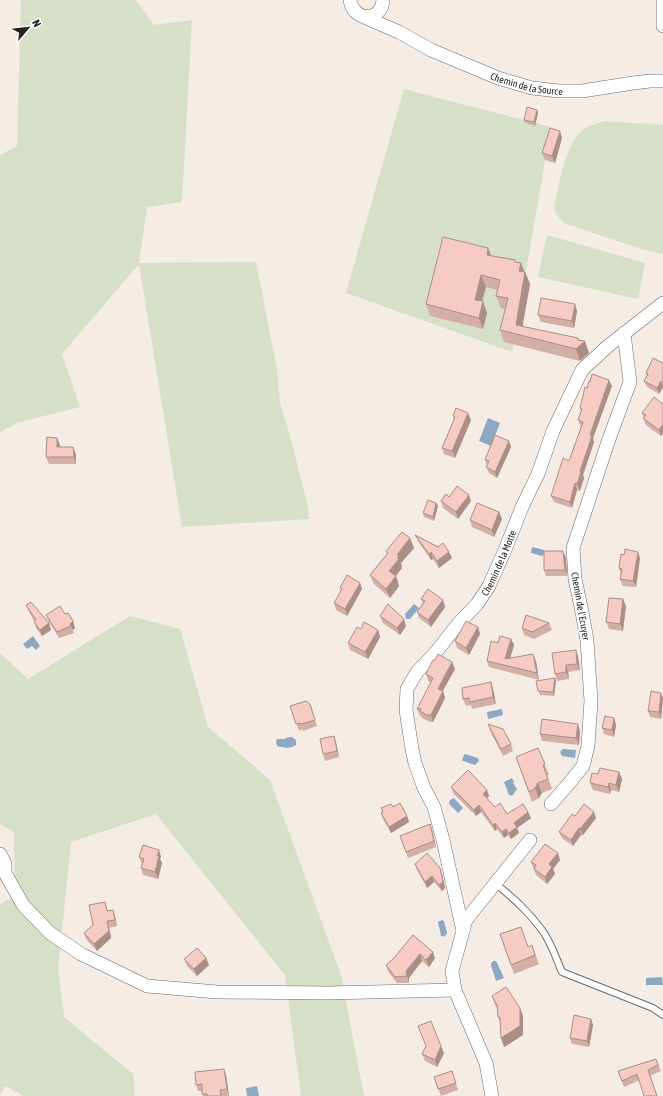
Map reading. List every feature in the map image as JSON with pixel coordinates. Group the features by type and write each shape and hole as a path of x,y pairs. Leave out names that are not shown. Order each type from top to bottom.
{"street":[{"path":"350,0 350,5 357,14 368,17 378,12 382,3"},
{"path":"662,0 663,26"},
{"name":"Chemin de la Source","path":"382,3 389,20 399,32"},
{"name":"Chemin de la Source","path":"362,16 399,32 431,50 464,64 498,78 532,88 559,91 582,91 633,82 663,81"},
{"name":"Chemin de la Motte","path":"463,931 444,840 434,807 424,788 415,763 406,710 407,689 417,672 477,604 489,586 522,507 538,474 553,431 582,370 608,346 663,303"},
{"name":"Chemin de l'Ecuyer","path":"551,804 583,766 588,746 591,701 588,648 575,579 573,548 609,439 630,382 624,333"},
{"path":"492,1096 486,1063 455,990 452,971 466,920 530,840"},
{"path":"0,854 5,864 5,872 23,905 50,933 81,954 147,986 217,992 328,993 455,990"}],"lane":[{"path":"499,879 543,930 562,972 653,1008 663,1015"}],"green space":[{"path":"21,0 136,0 154,25 192,20 182,202 147,207 139,263 256,262 277,370 280,403 308,507 309,519 182,527 139,264 62,354 80,407 20,422 0,432 0,155 17,146"},
{"path":"404,89 551,127 512,352 346,293"},
{"path":"604,121 663,125 663,254 645,250 564,223 554,209 564,164 574,141 587,127"},
{"path":"547,235 645,263 638,299 538,277"},
{"path":"130,616 180,629 208,727 270,780 341,975 364,1096 301,1096 285,975 156,814 71,842 58,968 64,1017 133,1074 135,1096 24,1096 5,1086 0,1096 0,904 15,897 14,832 0,824 0,653 28,679"}],"water":[{"path":"488,418 500,423 491,446 479,441"},
{"path":"532,547 544,550 546,553 542,556 531,553"},
{"path":"414,604 419,608 410,619 406,619 405,614"},
{"path":"33,636 40,646 36,650 32,646 27,649 23,644"},
{"path":"502,709 503,715 488,719 487,712"},
{"path":"289,737 296,740 296,745 287,748 277,746 277,739"},
{"path":"563,749 576,750 575,758 562,756 560,752"},
{"path":"465,754 478,758 479,761 475,765 463,761 462,760"},
{"path":"512,778 517,789 512,796 509,795 504,782"},
{"path":"454,798 463,808 458,813 449,804 450,800"},
{"path":"442,920 444,921 447,933 445,936 441,936 438,922"},
{"path":"493,961 496,961 504,978 496,981 491,965"},
{"path":"662,977 663,985 646,985 646,978"},
{"path":"257,1086 259,1096 247,1096 246,1088"}],"building":[{"path":"527,107 537,110 534,122 524,120"},
{"path":"550,128 560,131 552,156 542,153"},
{"path":"443,237 488,248 487,255 515,260 515,262 521,263 519,271 525,272 516,325 578,338 578,340 585,341 576,349 500,330 508,298 496,296 500,280 481,275 475,300 483,301 479,318 426,304"},
{"path":"541,298 575,304 572,321 538,315"},
{"path":"653,358 663,363 663,382 661,381 657,388 644,381"},
{"path":"592,374 609,380 590,435 592,436 577,484 575,483 570,502 551,496 563,458 569,461 583,422 578,420 582,409 580,408 585,387 587,388"},
{"path":"654,397 663,404 663,424 659,430 643,418 646,415 642,413"},
{"path":"456,408 468,413 452,451 442,448 455,417 453,416"},
{"path":"495,435 509,441 495,472 486,467 489,461 485,460"},
{"path":"47,437 57,438 57,447 73,447 74,457 46,457"},
{"path":"457,486 469,495 456,512 441,501 446,494 449,497"},
{"path":"428,500 436,503 433,517 423,513"},
{"path":"477,503 499,512 492,530 470,520"},
{"path":"402,532 410,538 397,555 399,556 397,558 399,559 389,571 396,576 386,589 370,575 388,553 386,551"},
{"path":"415,535 438,547 443,543 449,552 437,561 431,552 429,554"},
{"path":"625,549 638,552 633,581 620,579 622,569 619,568 621,554 624,555"},
{"path":"544,551 563,551 565,570 544,570"},
{"path":"347,575 360,583 345,609 334,603 342,589 340,588"},
{"path":"428,589 443,600 428,620 417,612 425,601 421,599"},
{"path":"609,598 623,599 620,624 606,622"},
{"path":"31,602 49,623 40,630 34,622 36,620 26,605"},
{"path":"388,604 404,619 397,628 380,616"},
{"path":"60,606 65,614 68,613 73,621 70,624 71,626 57,632 46,615"},
{"path":"526,615 549,623 532,632 522,628"},
{"path":"466,621 478,627 466,648 455,641"},
{"path":"364,622 378,630 365,652 348,643 357,627 361,629"},
{"path":"500,636 511,639 505,659 533,654 537,673 487,661 491,641 498,643"},
{"path":"576,650 577,664 566,665 566,672 555,674 552,653"},
{"path":"438,654 452,662 438,689 443,691 431,715 427,715 420,711 421,708 417,709 433,678 426,674 433,660 435,660"},
{"path":"555,678 553,692 538,691 536,681"},
{"path":"491,682 493,697 470,702 469,698 463,699 462,688"},
{"path":"651,691 661,693 659,712 648,711"},
{"path":"306,701 310,704 315,720 296,724 290,706"},
{"path":"605,716 614,718 612,730 602,728"},
{"path":"542,719 578,724 576,738 540,734"},
{"path":"488,724 503,729 511,744 501,749"},
{"path":"334,736 337,751 323,754 320,739"},
{"path":"538,748 545,764 543,765 548,779 538,783 535,788 529,792 516,757"},
{"path":"600,768 619,772 616,785 609,783 608,787 590,783 592,773 598,774"},
{"path":"468,770 487,790 483,794 495,807 500,803 507,814 523,804 528,812 514,823 517,827 509,833 506,829 502,832 495,823 493,825 479,805 474,810 451,787"},
{"path":"400,803 407,816 389,827 381,813 383,812 381,808 391,804 393,807"},
{"path":"584,804 594,812 580,829 579,828 571,840 559,832 572,814 575,816"},
{"path":"430,824 434,841 406,852 400,836"},
{"path":"545,844 558,853 549,864 552,867 545,877 534,869 536,865 531,862"},
{"path":"143,845 159,850 155,872 141,868 144,859 139,857"},
{"path":"427,853 440,868 443,882 439,885 432,876 425,882 415,864"},
{"path":"105,902 107,911 113,910 115,920 107,921 109,931 94,944 84,933 93,925 89,905"},
{"path":"521,927 528,947 532,945 535,955 511,965 500,934"},
{"path":"413,935 433,952 426,960 420,954 406,971 407,976 395,977 386,965"},
{"path":"197,948 206,958 194,969 184,959"},
{"path":"506,987 520,1008 520,1026 501,1038 500,1017 498,1017 497,1005 492,996"},
{"path":"574,1015 591,1019 587,1041 570,1038"},
{"path":"431,1021 441,1046 435,1060 422,1054 426,1046 418,1026"},
{"path":"656,1059 658,1065 648,1070 657,1096 644,1096 637,1074 622,1081 618,1071"},
{"path":"224,1069 227,1089 220,1090 221,1096 207,1096 207,1094 202,1094 202,1084 196,1085 195,1072"},
{"path":"452,1071 456,1083 438,1089 434,1077"}]}
